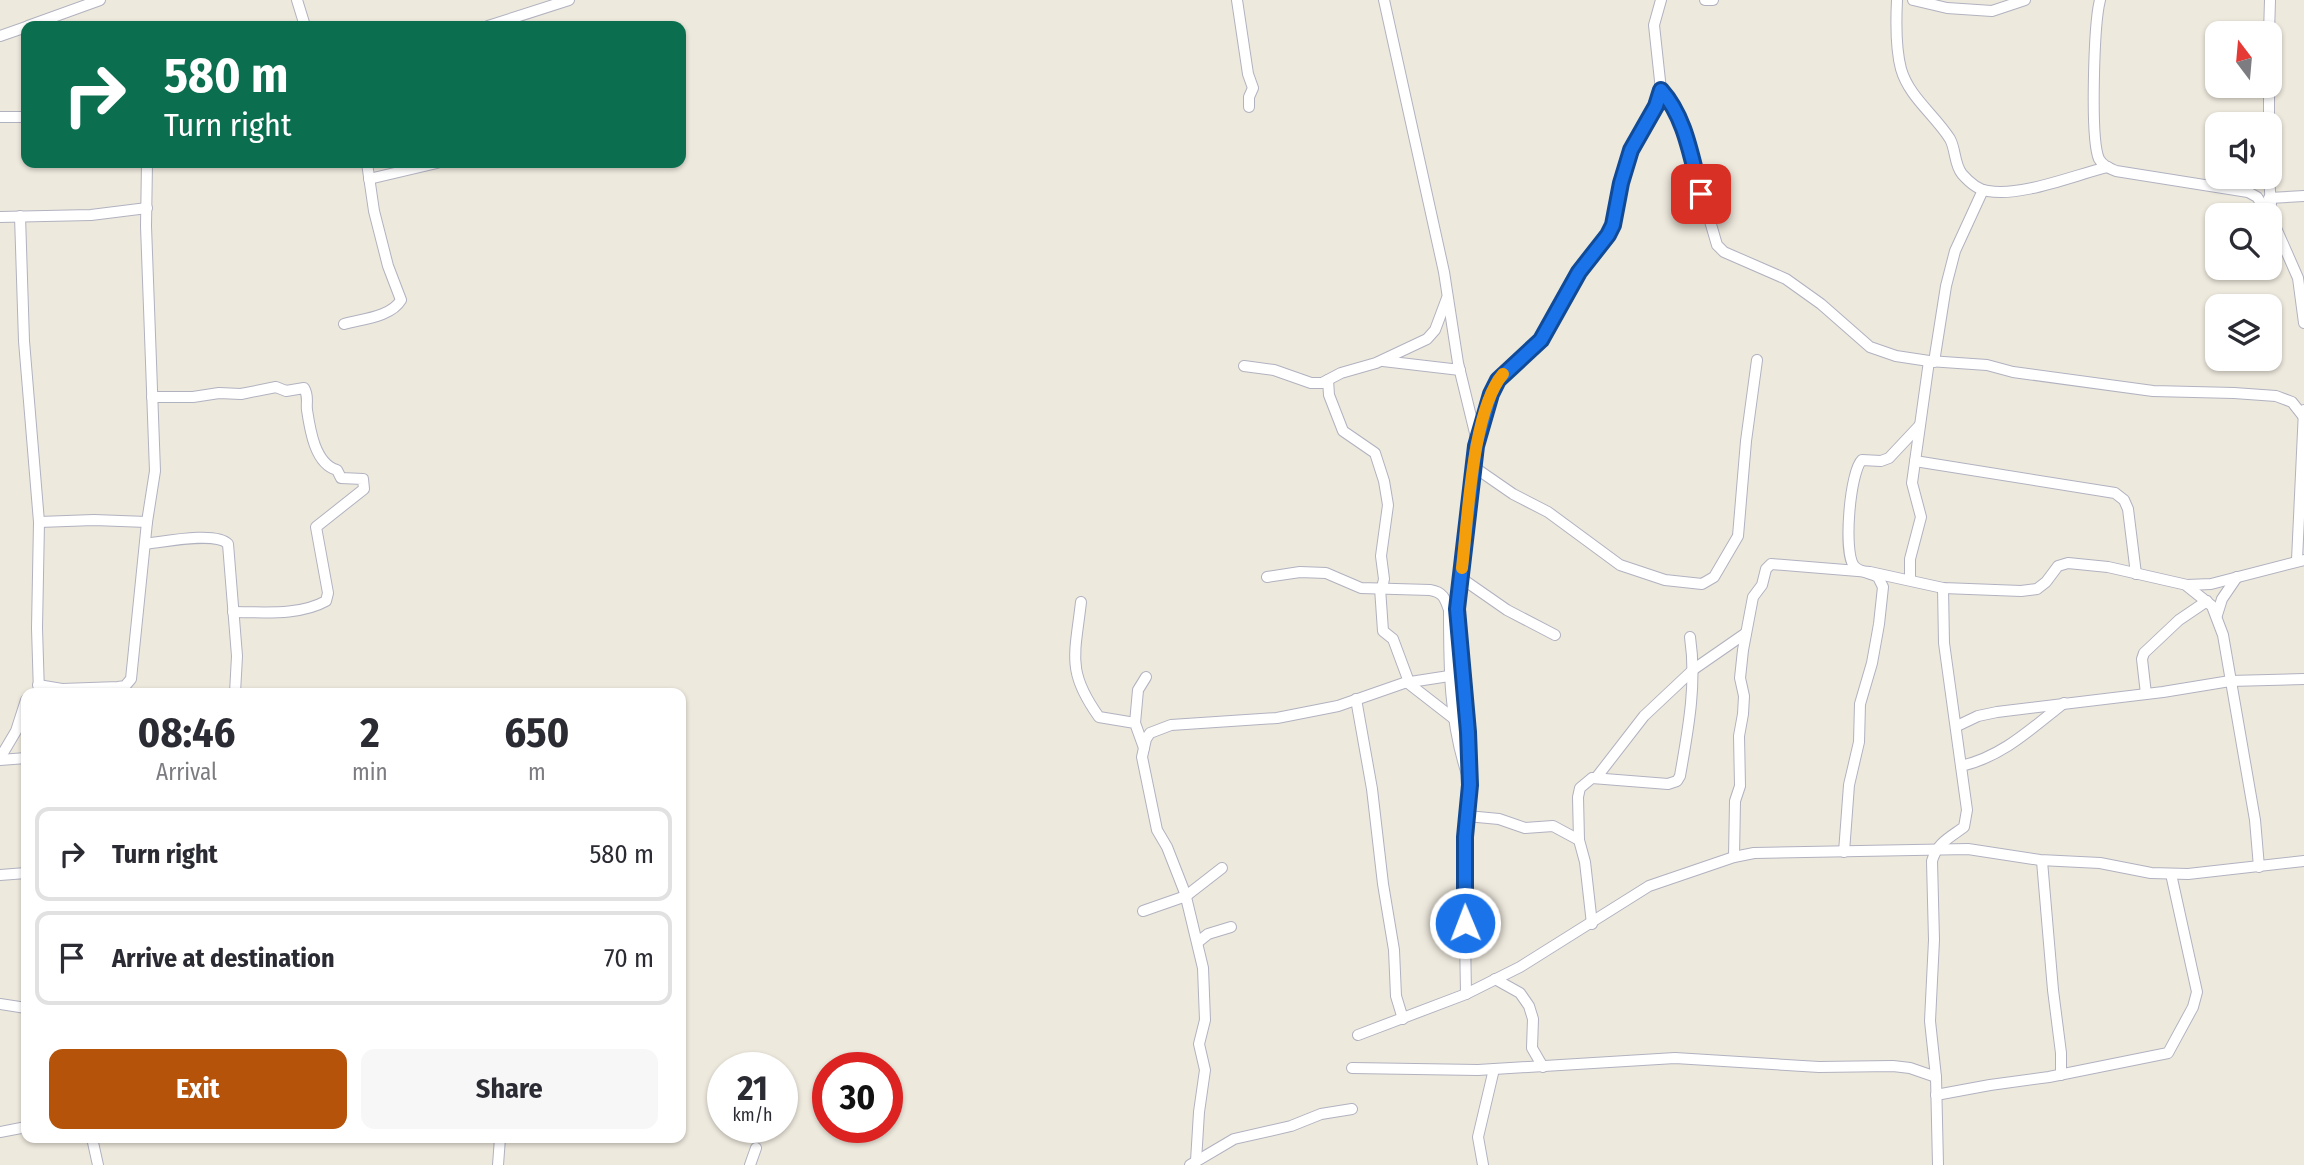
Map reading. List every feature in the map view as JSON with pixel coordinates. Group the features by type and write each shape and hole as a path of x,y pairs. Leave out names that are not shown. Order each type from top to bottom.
{"street":[{"path":"43,21 100,0"},
{"path":"297,0 303,21"},
{"path":"504,21 569,0"},
{"path":"1237,0 1248,74 1253,88 1249,107"},
{"path":"1384,0 1475,433 1474,467 1457,609 1470,785 1464,876 1466,994"},
{"path":"1476,446 1491,394 1498,380 1541,340 1579,272 1613,225 1631,150 1656,106 1661,90 1654,25 1661,0"},
{"path":"1706,0 1713,0"},
{"path":"1897,0 1901,70 1916,97 1934,116 1950,140 1956,152 1958,168 1964,176 1983,190 2007,192 2029,189 2108,167"},
{"path":"1913,0 1947,8 1992,12 2025,0"},
{"path":"2100,0 2096,27 2095,130 2100,161 2116,171 2248,192 2261,203"},
{"path":"2269,21 2270,0"},
{"path":"0,36 21,29"},
{"path":"1661,90 1673,104 1684,132 1714,238 1720,249 1786,279 1821,304 1870,347 1896,356 1987,365 2013,372 2153,391 2276,396 2292,402 2303,416"},
{"path":"0,117 21,117"},
{"path":"131,688 147,522 155,471 147,168"},
{"path":"344,324 384,313 397,307 401,300 388,266 374,211 368,168"},
{"path":"369,179 416,168"},
{"path":"2269,189 2269,203"},
{"path":"1910,580 1910,559 1921,517 1912,483 1931,361 1955,251 1983,190"},
{"path":"2269,198 2304,196"},
{"path":"0,217 90,215 147,208"},
{"path":"20,216 24,341 39,522 37,688"},
{"path":"2282,243 2298,278 2303,298 2304,323"},
{"path":"1244,366 1274,370 1311,383 1322,383 1341,373 1383,360 1427,339 1435,330 1448,297"},
{"path":"1383,360 1460,370"},
{"path":"1474,467 1513,494 1548,512 1620,565 1665,580 1702,584 1714,577 1738,536 1746,441 1757,360"},
{"path":"1328,380 1329,395 1343,431 1375,453 1384,481 1388,505 1381,555 1384,579 1381,588 1383,631 1393,639 1408,682 1453,718"},
{"path":"152,397 241,394 276,387 286,391 304,388 313,442 325,462 337,470 341,478 363,479 364,489 316,527 328,593 326,601 281,612 233,612"},
{"path":"1920,425 1889,458 1881,461 1862,460 1856,467 1850,516 1850,558 1857,569 1943,589 2037,589 2058,566 2068,563 2108,567 2186,585 2211,584 2301,560 2304,409"},
{"path":"1915,461 2115,493 2124,500 2128,509 2136,574"},
{"path":"39,522 147,522"},
{"path":"145,544 199,538 226,541 230,549 237,656 236,688"},
{"path":"1734,857 1735,801 1740,786 1739,736 1744,714 1740,678 1753,597 1762,584 1766,569 1772,564 1870,572 1878,577 1883,587 1876,643 1860,704 1859,742 1849,786 1844,852"},
{"path":"1268,577 1300,572 1326,573 1361,587 1430,590 1444,595 1449,610 1449,676 1453,718 1458,747 1470,785"},
{"path":"2217,615 2222,599 2237,577"},
{"path":"1461,578 1507,610 1555,635"},
{"path":"2186,585 2207,601 2217,615 2226,650 2255,820 2259,867"},
{"path":"1938,1165 1936,1077 1930,1021 1934,940 1931,881 1935,850 1965,823 1967,810 1944,643 1943,589"},
{"path":"2146,694 2142,659 2144,653 2170,628 2207,601"},
{"path":"1082,602 1074,664 1077,678 1099,717 1135,723"},
{"path":"1597,778 1644,716 1694,669 1746,633"},
{"path":"1592,923 1585,862 1579,840 1580,788 1592,778 1668,784 1677,781 1681,776 1694,669 1690,637"},
{"path":"1193,1163 1205,1070 1199,1044 1205,1020 1203,968 1186,896 1167,846 1157,830 1142,757 1150,733 1171,725 1277,718 1338,706 1408,682 1449,676"},
{"path":"1144,749 1135,723 1138,690 1146,677"},
{"path":"62,688 118,687 125,686 131,679"},
{"path":"1957,726 1978,716 1997,712 2230,681 2304,679"},
{"path":"1356,699 1372,789 1382,884 1394,950 1396,996 1403,1019"},
{"path":"1961,766 1972,764 2012,744 2064,703"},
{"path":"0,759 16,731 21,716"},
{"path":"0,759 21,758"},
{"path":"1467,816 1499,819 1525,828 1553,826 1579,840"},
{"path":"1358,1035 1466,994 1592,923 1649,886 1734,857 1754,853 1968,849 2042,861 2100,863 2171,874 2304,861"},
{"path":"2042,861 2061,1075"},
{"path":"1143,911 1186,896 1222,868"},
{"path":"0,874 21,873"},
{"path":"1936,1095 2061,1075 2163,1055 2170,1051 2193,1007 2197,992 2171,874"},
{"path":"1198,942 1208,934 1231,927"},
{"path":"1495,979 1520,993 1529,1006 1533,1019 1532,1048 1544,1067"},
{"path":"0,1004 21,1007"},
{"path":"1352,1068 1493,1069 1675,1058 1819,1067 1893,1066 1910,1068 1936,1077"},
{"path":"1483,1165 1478,1137 1493,1069"},
{"path":"1193,1163 1234,1139 1352,1108"},
{"path":"0,1132 21,1129"},
{"path":"93,1143 98,1165"},
{"path":"498,1165 500,1143"},
{"path":"750,1165 756,1148"}],"slow traffic":[{"path":"1462,568 1476,446 1491,394 1503,374"}],"route":[{"path":"1465,923 1465,837 1470,785 1457,609 1476,446 1491,394 1507,370 1541,340 1579,272 1608,235 1613,225 1631,150 1656,106 1661,90 1673,104 1679,118 1701,194"}]}
